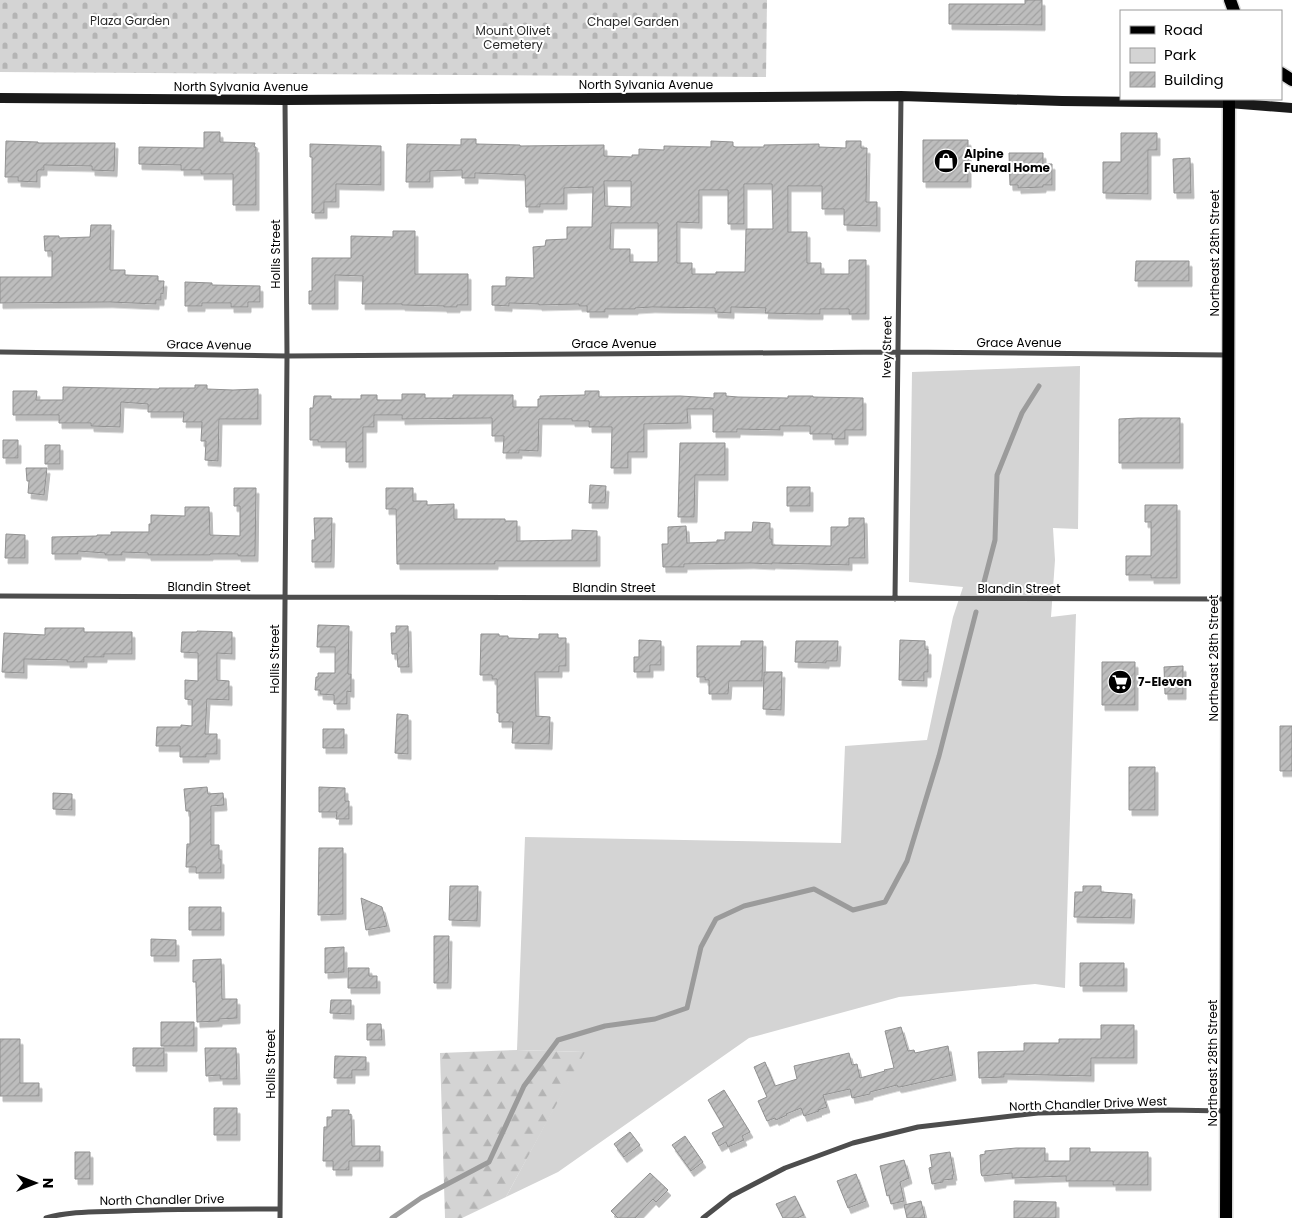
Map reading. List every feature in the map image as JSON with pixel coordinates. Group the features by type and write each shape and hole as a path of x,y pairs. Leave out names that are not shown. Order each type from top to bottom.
{"main road":[{"name":"North Sylvania Avenue","path":"0,98 285,100 901,96 1062,102 1229,101 1292,108"},
{"name":"Northeast 28th Street","path":"1226,1218 1229,101"}],"street":[{"name":"Ivey Street","path":"895,599 901,96"},
{"name":"Hollis Street","path":"280,1218 287,356 285,100"},
{"name":"Grace Avenue","path":"0,352 287,356 897,352 1228,355"},
{"name":"Blandin Street","path":"0,596 1228,599"},
{"name":"North Chandler Drive West","path":"703,1218 730,1196 785,1168 853,1143 918,1127 1038,1113 1168,1110 1226,1111"},
{"name":"North Chandler Drive","path":"46,1218 95,1212 162,1209 280,1209"}],"green space":[{"name":"Mount Olivet Cemetery","path":"0,0 767,0 766,77 0,72"},
{"path":"1080,366 1078,529 1053,528 1055,560 1051,617 1076,614 1065,988 1035,984 899,997 749,1038 558,1172 506,1197 584,1052 517,1050 525,837 841,843 845,746 927,740 953,617 963,587 909,582 912,372"},
{"path":"517,1050 585,1052 506,1197 462,1218 445,1218 440,1053"}],"building":[{"path":"1025,0 1042,0 1042,25 949,24 949,4 1025,4"},
{"path":"204,132 220,132 220,142 255,143 256,205 233,205 233,174 201,174 201,170 181,170 181,165 139,164 139,147 204,148"},
{"path":"1121,133 1157,133 1157,150 1148,150 1148,194 1103,193 1103,162 1121,162"},
{"path":"461,139 476,139 476,144 520,146 604,145 604,156 632,157 632,155 639,155 639,149 664,150 664,146 711,147 711,141 733,142 735,147 819,144 819,147 846,148 846,141 861,141 861,148 867,148 866,202 877,202 877,226 844,225 844,209 822,209 822,186 788,186 788,232 807,232 807,263 821,263 821,274 849,274 849,260 866,260 866,314 849,314 849,309 820,309 820,314 765,313 766,308 731,307 731,313 715,312 715,308 652,307 605,309 605,312 587,312 587,306 579,306 579,304 539,305 509,303 509,306 492,305 492,286 506,286 506,277 534,278 533,247 545,246 546,240 567,239 567,227 592,227 593,187 564,188 564,204 540,204 540,207 526,207 525,175 475,173 475,178 462,178 462,170 430,171 430,182 406,182 407,144 461,145","holes":["604,181 631,181 631,207 605,206","744,184 772,184 773,229 746,229 745,272 692,274 692,263 677,263 677,222 699,223 699,190 728,190 728,224 744,224","611,223 658,223 658,262 630,262 630,249 610,249"]},
{"name":"Alpine Funeral Home","path":"923,140 968,140 968,182 923,182"},
{"path":"6,141 115,143 114,171 92,170 92,166 44,165 44,170 37,171 37,182 18,181 18,177 5,177"},
{"path":"310,144 381,146 381,185 336,184 336,202 324,202 324,213 312,213 312,157 310,157"},
{"path":"1009,153 1043,153 1043,164 1052,164 1052,185 1018,188 1018,185 1010,185"},
{"path":"1190,158 1191,193 1174,193 1173,159"},
{"path":"91,225 111,225 110,270 125,270 125,275 158,276 158,281 164,281 161,300 156,300 156,304 110,302 0,303 0,277 52,277 52,251 45,251 44,236 59,236 59,238 90,237"},
{"path":"393,231 415,231 415,274 468,274 468,305 444,307 362,304 363,276 335,275 335,304 309,304 309,291 312,291 312,258 351,258 351,236 393,237"},
{"path":"1136,261 1189,261 1189,281 1135,281"},
{"path":"185,282 212,283 212,285 260,286 260,302 248,302 248,307 231,307 231,303 202,303 202,306 185,306"},
{"path":"195,385 207,385 207,389 258,389 258,419 219,419 218,461 205,460 206,441 201,441 202,422 183,422 184,412 148,412 148,404 121,402 120,427 91,426 91,423 59,423 59,415 13,415 13,391 37,391 36,400 63,400 63,387 159,389 195,388"},
{"path":"585,391 599,391 599,397 680,396 714,398 714,393 726,393 726,396 738,397 788,398 788,396 813,396 863,398 863,430 845,430 845,439 832,439 832,434 810,434 810,426 780,426 780,430 737,429 737,432 713,432 713,409 687,409 688,423 644,424 644,452 628,452 628,468 611,468 612,427 589,427 589,421 572,421 572,419 539,419 538,451 519,450 519,453 503,453 504,436 492,436 492,418 402,419 402,415 374,415 374,427 363,427 363,462 346,462 346,442 318,442 318,440 310,440 310,408 313,408 314,396 331,396 331,399 361,399 361,395 377,395 377,400 402,400 402,394 425,394 425,398 453,398 453,395 513,395 513,407 538,407 540,396 585,395"},
{"path":"1180,418 1180,463 1119,463 1119,419"},
{"path":"3,440 18,440 18,458 3,458"},
{"path":"680,443 725,443 725,475 695,475 694,517 678,517"},
{"path":"45,445 60,445 60,464 45,464"},
{"path":"26,468 47,468 44,495 28,493 29,481 27,481"},
{"path":"590,485 606,486 605,503 589,503"},
{"path":"787,487 810,487 810,506 787,506"},
{"path":"234,488 256,488 255,556 238,556 238,554 148,555 148,553 122,552 122,555 105,555 105,553 78,551 78,554 52,554 52,537 111,535 111,532 149,532 151,515 185,516 185,507 209,507 210,535 240,536 240,506 234,506"},
{"path":"386,488 413,488 413,501 427,501 427,505 454,504 454,519 505,519 505,521 517,521 517,541 572,540 572,530 597,531 597,561 495,561 495,564 397,564 396,509 386,509"},
{"path":"1145,505 1177,505 1177,578 1151,578 1151,575 1126,575 1126,556 1151,556 1151,522 1145,522"},
{"path":"314,518 332,518 331,562 312,562 312,540 315,540"},
{"path":"849,518 864,518 865,558 849,558 849,565 751,563 684,564 684,567 663,567 662,544 668,544 668,527 686,526 687,543 717,542 717,540 725,540 725,532 752,532 753,522 770,523 772,545 831,546 831,527 849,526"},
{"path":"6,534 25,535 25,558 5,558"},
{"path":"318,625 349,626 348,674 351,674 351,692 347,691 347,704 334,704 334,695 320,694 320,690 315,690 318,673 335,673 335,647 317,647"},
{"path":"396,626 408,626 409,667 398,667 397,654 392,654 391,633 396,633"},
{"path":"45,628 84,628 84,632 132,632 132,654 104,654 104,657 84,657 84,662 24,659 24,673 2,672 4,633 45,635"},
{"path":"182,632 232,632 232,654 217,653 217,680 229,681 229,700 207,699 205,734 217,734 217,754 206,754 206,757 180,757 180,746 156,746 157,727 192,726 192,700 185,699 185,680 198,681 198,653 181,652"},
{"path":"481,634 499,634 499,636 508,636 508,638 539,639 539,634 558,634 558,638 566,638 566,666 559,666 559,672 535,672 536,716 550,717 549,744 512,743 513,722 499,722 499,713 497,713 497,679 492,679 492,675 480,675"},
{"path":"639,640 661,641 661,665 650,665 650,672 634,672 634,657 639,657"},
{"path":"900,640 925,641 925,649 928,649 928,672 924,672 924,681 899,680"},
{"path":"741,641 763,641 762,681 729,681 728,694 709,694 709,680 705,680 705,677 697,677 697,646 741,646"},
{"path":"796,641 838,641 837,661 826,661 826,663 795,662"},
{"name":"7-Eleven","path":"1102,662 1135,662 1135,705 1102,705"},
{"name":"7-Eleven","path":"1183,666 1183,694 1165,694 1164,667"},
{"path":"764,672 782,672 781,710 763,709"},
{"path":"397,714 408,715 408,754 395,753"},
{"path":"1280,726 1292,726 1292,771 1280,771"},
{"path":"323,729 344,729 344,748 323,748"},
{"path":"1129,767 1155,767 1155,810 1129,810"},
{"path":"207,787 208,794 223,793 224,805 211,806 211,845 219,845 221,873 196,873 196,867 186,867 187,844 190,844 190,811 186,811 184,789"},
{"path":"319,787 345,788 345,801 349,801 349,819 336,819 337,812 319,812"},
{"path":"53,793 72,794 72,810 53,809"},
{"path":"319,848 343,848 343,914 318,915"},
{"path":"450,886 478,886 477,921 449,920"},
{"path":"1083,886 1101,886 1101,892 1132,894 1131,918 1074,917 1075,892 1083,892"},
{"path":"361,898 382,907 387,926 366,930"},
{"path":"189,907 221,907 221,930 189,930"},
{"path":"434,936 449,936 448,983 434,983"},
{"path":"151,939 176,940 176,956 151,956"},
{"path":"344,947 344,972 325,973 325,948"},
{"path":"221,959 222,999 237,999 237,1018 197,1022 196,982 193,982 193,960"},
{"path":"1080,963 1124,963 1124,986 1080,986"},
{"path":"348,968 369,968 369,976 377,976 377,988 348,988"},
{"path":"331,1000 351,1000 351,1014 330,1013"},
{"path":"161,1022 194,1022 194,1046 161,1046"},
{"path":"367,1024 381,1024 382,1040 367,1040"},
{"path":"1101,1025 1134,1025 1134,1058 1091,1058 1091,1076 1004,1074 1004,1077 979,1078 978,1052 1024,1051 1024,1043 1059,1043 1059,1039 1101,1039"},
{"path":"901,1027 908,1051 914,1050 915,1053 948,1046 953,1075 900,1087 897,1085 852,1098 850,1089 823,1095 827,1107 819,1111 804,1116 801,1108 776,1120 775,1118 767,1121 758,1101 767,1097 754,1067 765,1062 775,1086 797,1079 794,1066 849,1053 852,1065 857,1064 860,1078 894,1068 885,1031"},
{"path":"0,1039 20,1039 20,1083 39,1083 39,1096 0,1096"},
{"path":"133,1048 164,1048 164,1066 133,1066"},
{"path":"205,1048 236,1048 237,1079 220,1079 220,1075 206,1076"},
{"path":"335,1056 366,1057 366,1070 352,1070 352,1078 334,1078"},
{"path":"724,1090 750,1132 742,1136 744,1140 728,1147 726,1142 719,1146 712,1133 724,1127 708,1100"},
{"path":"214,1108 237,1108 237,1135 214,1135"},
{"path":"332,1110 349,1110 349,1115 351,1114 352,1146 380,1146 380,1161 349,1161 349,1170 333,1170 333,1161 323,1161 324,1127 327,1127 327,1117 332,1117"},
{"path":"630,1132 640,1145 624,1157 614,1144"},
{"path":"685,1136 703,1162 691,1171 672,1145"},
{"path":"1045,1148 1045,1161 1070,1161 1070,1148 1090,1148 1090,1152 1148,1152 1148,1185 1113,1185 1113,1181 1066,1181 1066,1176 1012,1178 1012,1173 982,1176 980,1155 985,1154 985,1151"},
{"path":"75,1152 90,1152 90,1179 75,1179"},
{"path":"950,1152 953,1179 932,1184 929,1168 932,1167 930,1155"},
{"path":"904,1160 909,1178 900,1182 904,1201 891,1204 889,1195 887,1196 880,1166"},
{"path":"650,1173 668,1190 656,1202 653,1199 635,1218 618,1218 611,1211"},
{"path":"856,1174 866,1201 848,1208 837,1181"},
{"path":"795,1196 804,1215 797,1218 783,1218 776,1204"},
{"path":"921,1201 925,1218 907,1218 904,1205"},
{"path":"1014,1201 1056,1202 1056,1218 1014,1218"}],"waterway":[{"path":"983,586 995,540 997,475 1022,413 1039,386"},
{"path":"392,1218 421,1198 489,1162 524,1086 558,1040 605,1026 655,1019 687,1008 701,947 716,919 744,906 814,889 853,910 885,902 907,861 939,756 976,612"}],"place":[{"name":"Alpine Funeral Home","path":"946,161"},
{"name":"7-Eleven","path":"1120,682"}],"park label":[{"name":"Plaza Garden","path":"130,21"},
{"name":"Chapel Garden","path":"633,22"}]}
